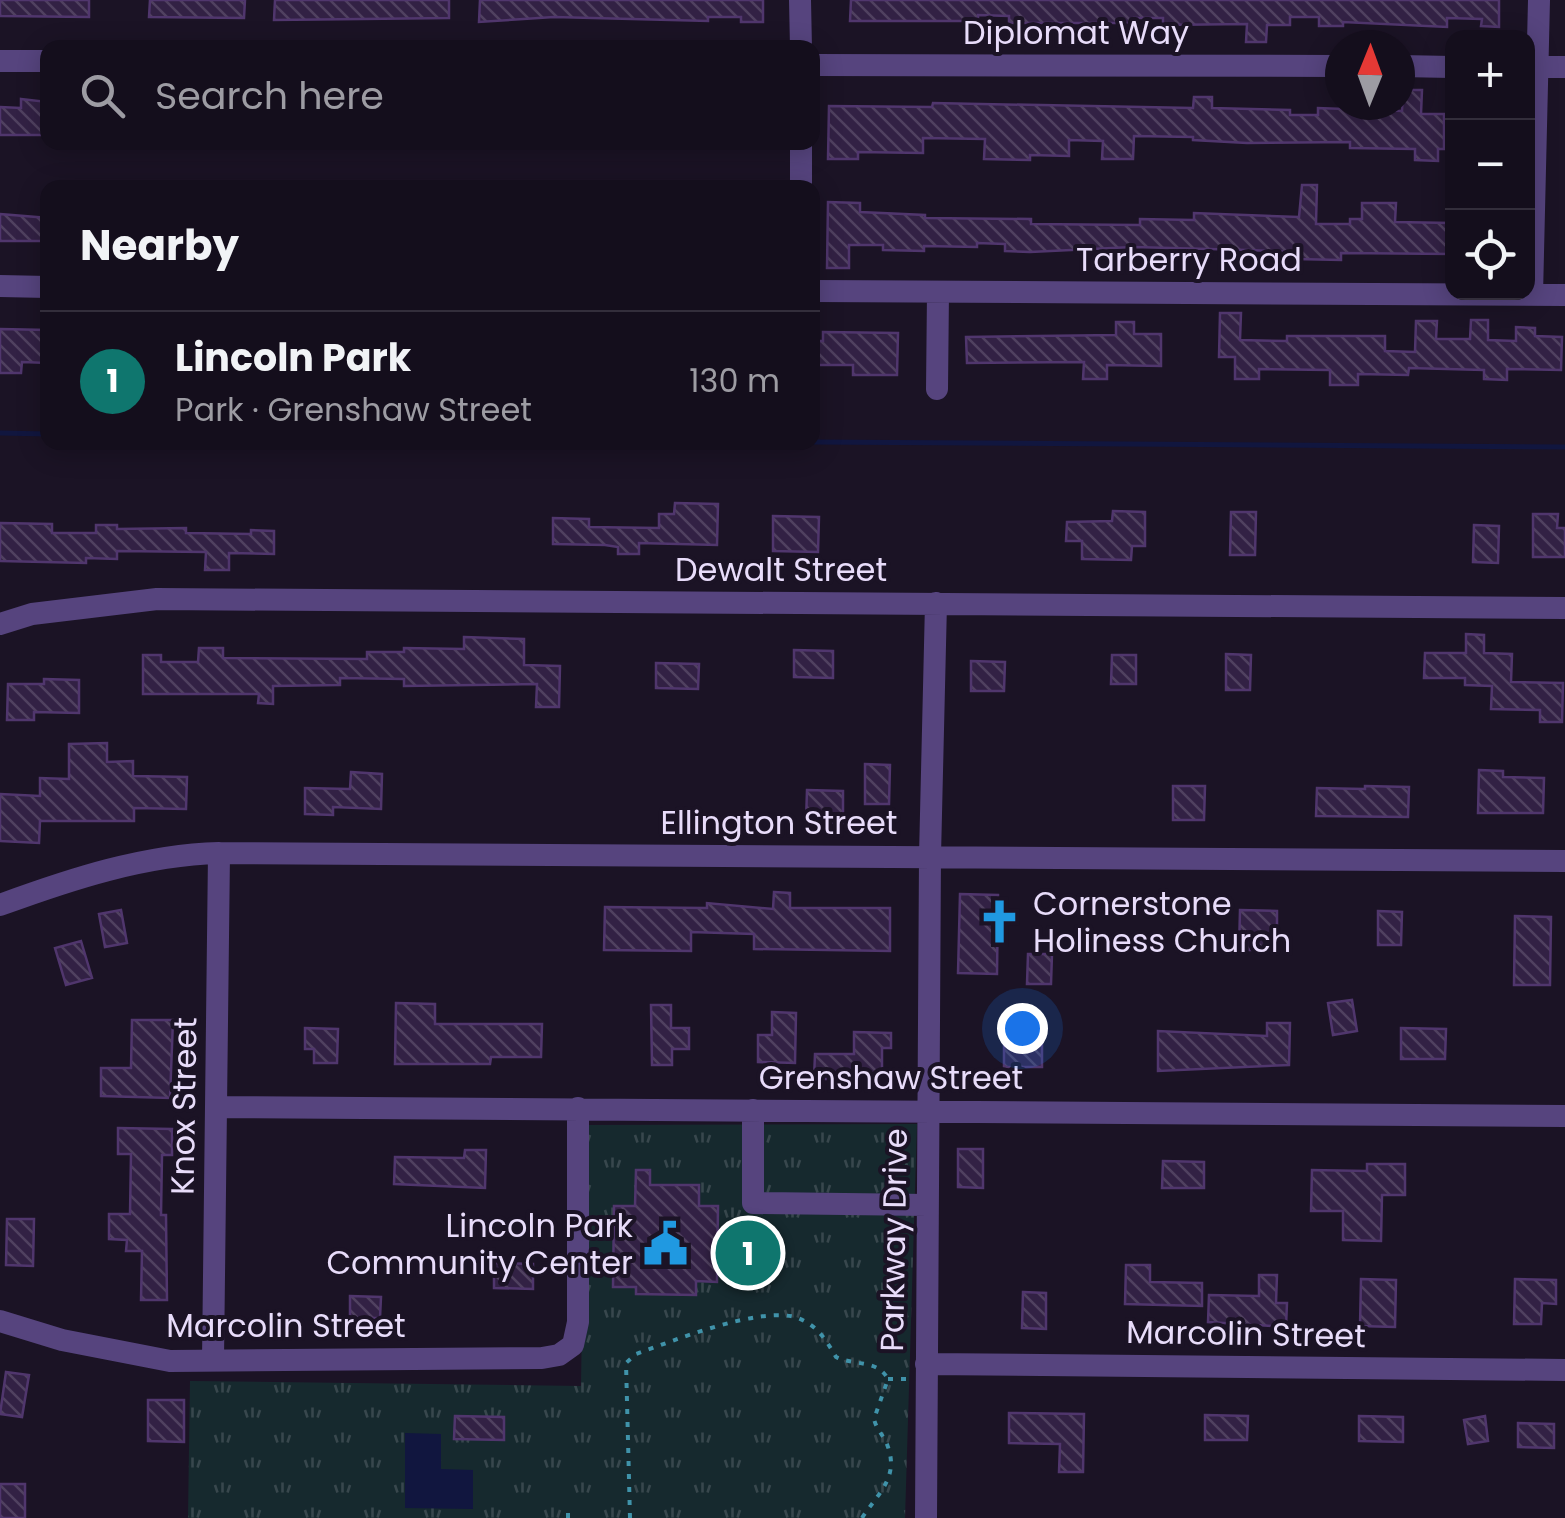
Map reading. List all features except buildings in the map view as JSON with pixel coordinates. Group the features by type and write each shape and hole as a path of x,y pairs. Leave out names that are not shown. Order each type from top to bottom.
{"street":[{"path":"800,0 801,40"},
{"path":"1535,45 1539,0"},
{"path":"0,61 40,61"},
{"name":"Diplomat Way","path":"820,65 1325,66"},
{"path":"1415,66 1445,66"},
{"path":"1535,67 1565,67"},
{"path":"1532,210 1533,120"},
{"path":"801,150 801,180"},
{"path":"0,286 40,286"},
{"name":"Tarberry Road","path":"820,291 1445,294"},
{"path":"937,389 938,292"},
{"name":"Tarberry Road","path":"1535,294 1565,295"},
{"name":"Dewalt Street","path":"0,624 32,614 158,598 1565,608"},
{"name":"Parkway Drive","path":"926,1518 930,856 936,603"},
{"name":"Ellington Street","path":"0,905 110,869 154,859 219,853 1565,861"},
{"name":"Knox Street","path":"213,1360 219,853"},
{"name":"Grenshaw Street","path":"217,1107 1565,1116"},
{"name":"Marcolin Street","path":"0,1321 124,1355 170,1362 558,1355 573,1345 578,1322 578,1108"},
{"path":"753,1110 753,1203 927,1205"},
{"name":"Marcolin Street","path":"926,1364 1565,1370"}],"path":[{"path":"630,1518 626,1363 636,1354 741,1318 796,1317 822,1332 836,1357 874,1366 884,1371 888,1379 874,1419 886,1442 891,1474 888,1487 862,1518"},
{"path":"568,1506 568,1518"}],"green space":[{"path":"917,1124 905,1518 188,1518 190,1381 581,1386 585,1125"}],"shaded area":[{"path":"405,1433 441,1434 441,1469 473,1470 473,1509 405,1508"}],"waterway":[{"path":"0,433 40,434"},
{"path":"820,442 1565,447"}],"place":[{"name":"Cornerstone Holiness Church","path":"1000,922"},
{"name":"Lincoln Park Community Center","path":"666,1244"},
{"name":"Lincoln Park","path":"748,1253"}]}
